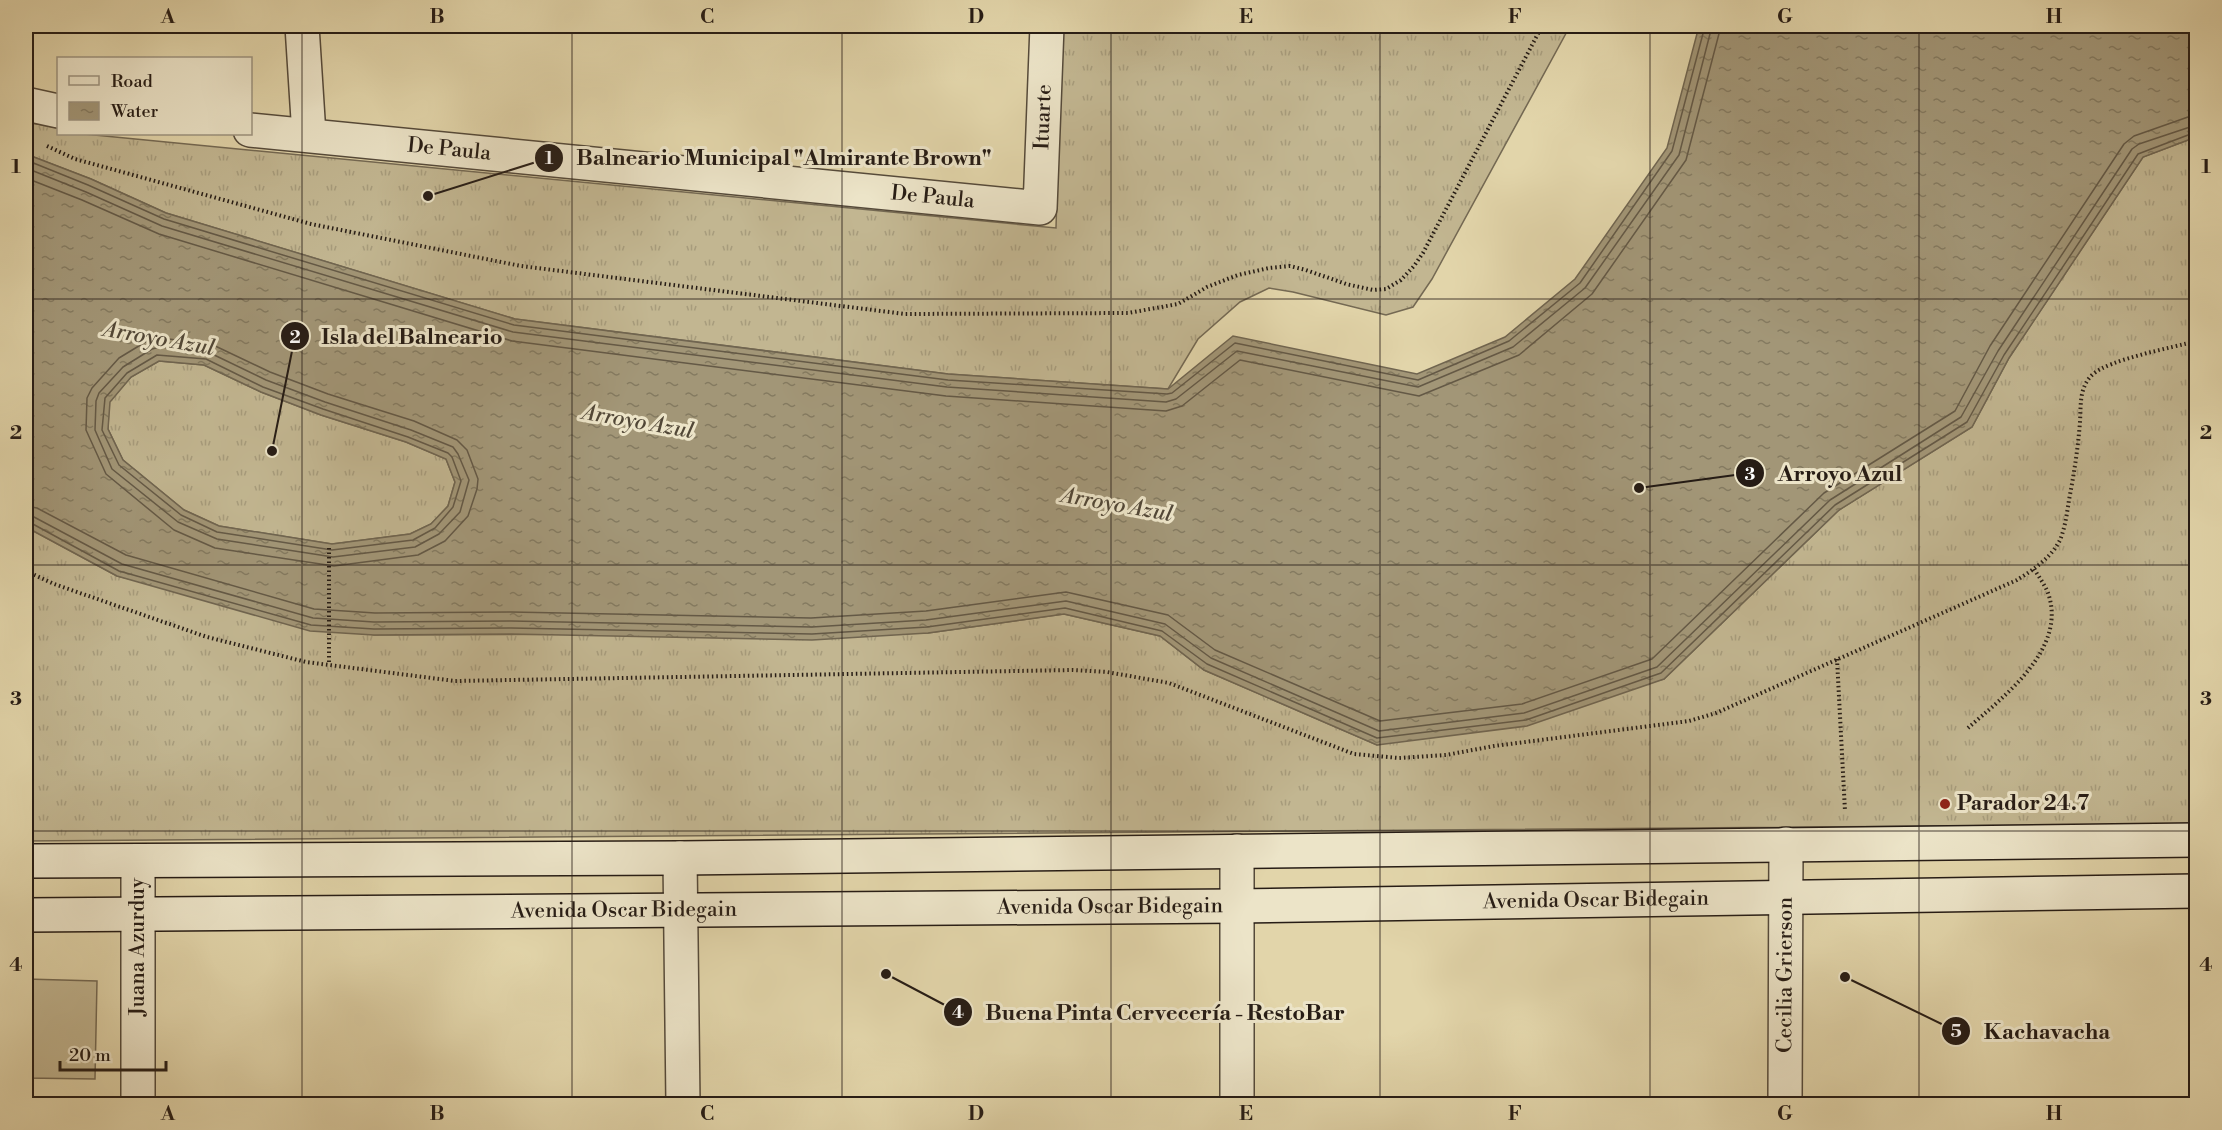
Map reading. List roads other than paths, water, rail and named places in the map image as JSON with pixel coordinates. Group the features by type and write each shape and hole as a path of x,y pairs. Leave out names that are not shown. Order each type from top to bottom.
{"main road":[{"path":"302,26 309,135"},
{"name":"Ituarte","path":"1040,208 1047,26"},
{"path":"26,104 57,111"},
{"name":"De Paula","path":"252,130 1040,208"},
{"path":"26,861 680,858 2196,840"},
{"name":"Cecilia Grierson","path":"1785,1104 1786,844"},
{"path":"1237,851 1237,1104"},
{"path":"680,858 683,1104"},
{"name":"Juana Azurduy","path":"138,861 138,1104"},
{"name":"Avenida Oscar Bidegain","path":"26,915 1236,906 2196,891"}],"water":[{"path":"1699,26 2196,26 2196,137 2143,157 2009,358 1972,427 1839,510 1664,679 1527,726 1377,745 1204,670 1160,636 1064,614 928,633 812,640 511,634 374,635 310,631 117,576 26,527 26,154 91,179 166,213 515,319 948,374 1168,389 1233,336 1417,374 1505,337 1575,279 1667,148","holes":["159,361 204,365 261,392 321,415 406,442 446,459 455,482 448,506 431,524 410,534 332,544 219,526 184,510 123,460 108,429 110,402 131,377"]}],"place":[{"name":"Balneario Municipal \"Almirante Brown\"","path":"428,196"},
{"name":"Isla del Balneario","path":"272,451"},
{"name":"Arroyo Azul","path":"1639,488"},
{"name":"Parador 24.7","path":"1945,804"},
{"name":"Buena Pinta Cervecería - RestoBar","path":"886,974"},
{"name":"Kachavacha","path":"1845,977"}]}
